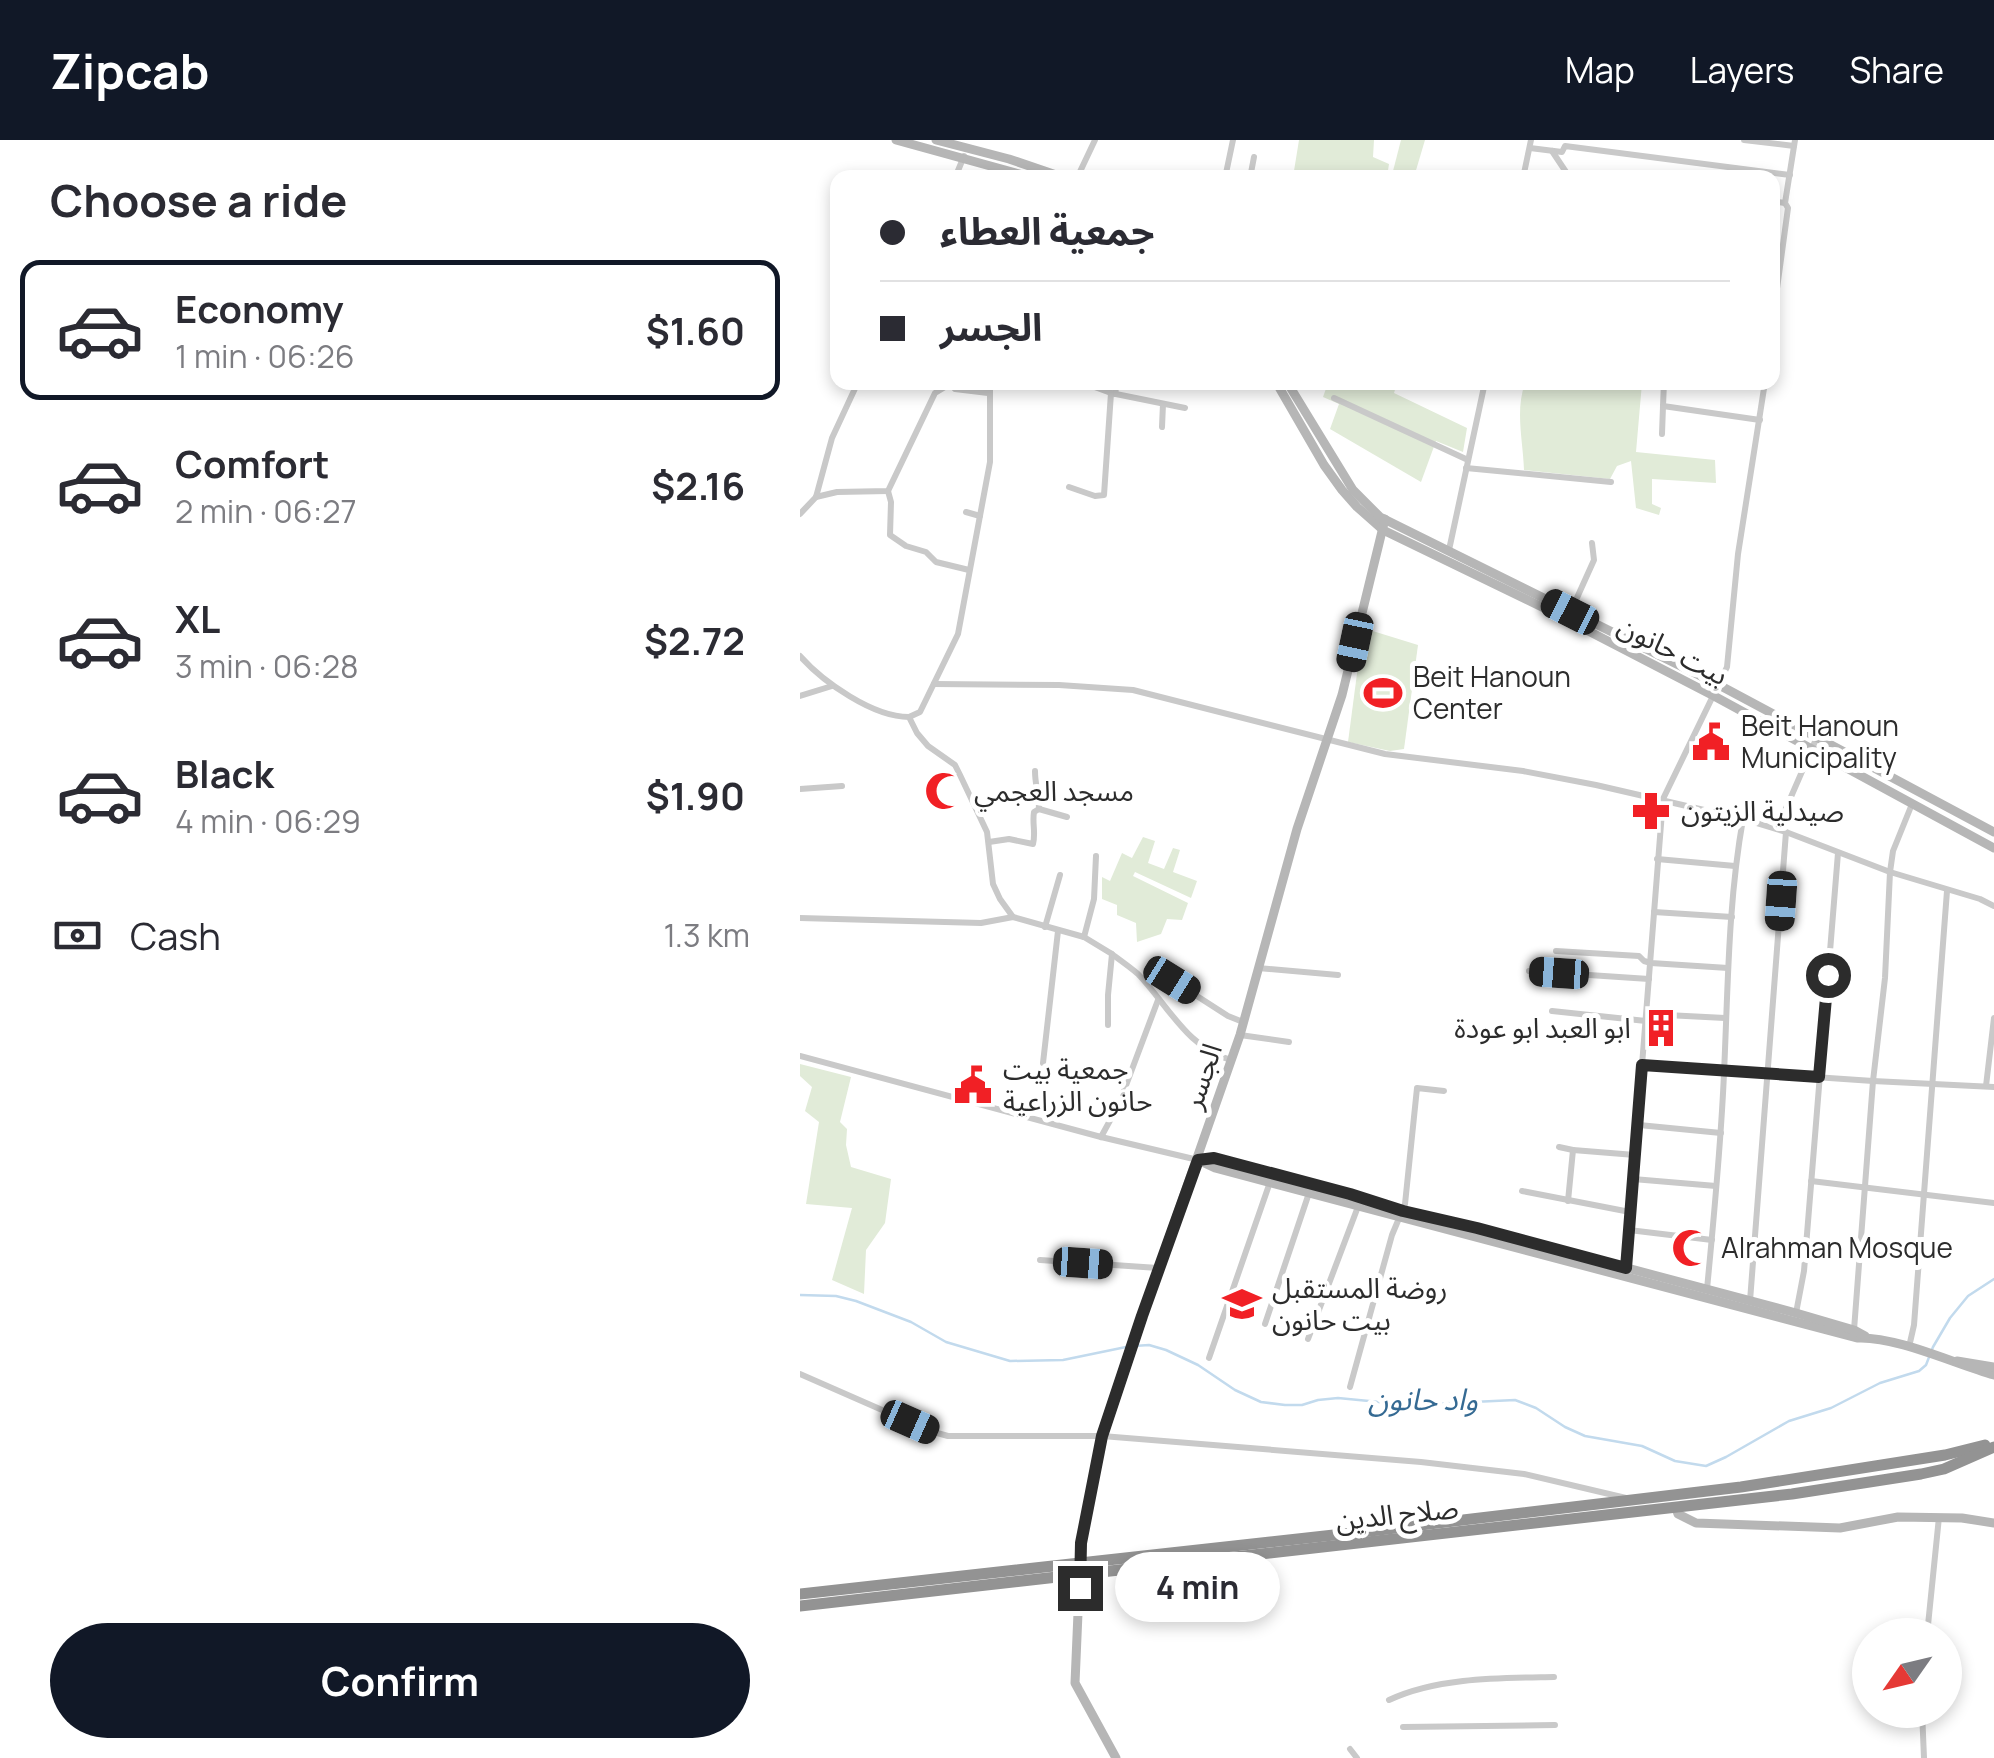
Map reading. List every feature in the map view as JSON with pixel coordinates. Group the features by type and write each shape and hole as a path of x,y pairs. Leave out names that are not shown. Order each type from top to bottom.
{"highway":[{"name":"صلاح الدين","path":"800,1606 1742,1487 1994,1445"},
{"name":"صلاح الدين","path":"800,1594 1080,1569 1792,1494 1944,1469 1994,1445"}],"street":[{"path":"896,140 1034,170"},
{"path":"936,140 1012,170"},
{"path":"1081,170 1095,140"},
{"path":"1227,170 1233,140"},
{"path":"1744,140 1795,143 1780,247"},
{"path":"1525,170 1530,144 1552,151 1562,152 1566,146 1751,170"},
{"path":"1552,151 1565,170"},
{"path":"958,170 964,153"},
{"path":"1252,170 1254,157"},
{"path":"1780,174 1790,175"},
{"path":"1780,203 1785,203"},
{"path":"800,514 816,497 832,438 854,390"},
{"path":"939,390 888,491 890,535 906,546 926,552 936,562 969,570"},
{"path":"962,390 988,394"},
{"path":"800,656 833,686 887,713 909,717 920,712 958,634 990,462 989,390"},
{"path":"1104,390 1185,408"},
{"path":"1070,487 1095,496 1104,495 1114,390"},
{"path":"1133,396 1134,390"},
{"name":"بيت حانون","path":"1281,390 1342,490 1356,507 1384,525 1714,696 1994,848"},
{"name":"بيت حانون","path":"1292,390 1353,490 1384,525 1449,550 1719,685 1994,832"},
{"path":"1449,550 1483,390"},
{"path":"1662,434 1664,390"},
{"path":"1626,1268 1663,800 1728,667 1738,554 1765,390"},
{"path":"1334,398 1467,464 1611,482"},
{"path":"1162,427 1163,404"},
{"path":"1663,406 1760,420"},
{"path":"816,497 838,492 888,491"},
{"path":"966,512 980,516"},
{"name":"الجسر","path":"1116,1758 1075,1683 1081,1543 1102,1436 1240,1036 1297,830 1346,680 1384,525"},
{"path":"1570,612 1594,560 1592,542"},
{"path":"934,684 1133,690 1385,754 1523,772 1663,800 1786,832 1994,906"},
{"path":"800,696 833,686"},
{"path":"909,717 928,746 954,765 989,842 993,884 1013,917"},
{"path":"1777,830 1817,737"},
{"path":"1870,782 1876,768"},
{"path":"1035,771 1039,809"},
{"path":"800,790 842,786"},
{"path":"1854,1330 1890,872 1893,852 1912,804"},
{"path":"989,842 1008,839 1033,844 1034,812 1039,809 1067,817"},
{"path":"1707,1289 1721,1132 1735,866 1743,819"},
{"path":"1750,1302 1786,832"},
{"path":"1796,1313 1804,1272 1838,853"},
{"path":"1084,937 1094,899 1096,856"},
{"path":"1657,858 1735,866"},
{"path":"1044,927 1060,875"},
{"path":"1912,1349 1947,891"},
{"path":"1654,912 1732,917"},
{"path":"800,918 981,922 1013,917 1084,937 1136,972 1198,1043 1213,1055 1231,1060"},
{"path":"1043,1063 1058,931"},
{"path":"1556,951 1639,956 1651,962 1728,968"},
{"path":"1108,1025 1112,954"},
{"path":"1258,968 1338,975"},
{"path":"1529,971 1649,979"},
{"path":"1172,980 1243,1022"},
{"path":"1102,1137 1119,1104 1158,1000"},
{"path":"1552,1011 1646,1018 1724,1018"},
{"path":"1642,1065 1990,1086 1994,1018"},
{"path":"1240,1036 1289,1042"},
{"path":"800,1056 1198,1160 1215,1168 1310,1188 1856,1338 1969,1361 1994,1371"},
{"path":"1350,1386 1401,1214 1417,1088 1444,1091"},
{"path":"1638,1125 1721,1132"},
{"path":"1559,1146 1636,1155"},
{"path":"1568,1201 1573,1150"},
{"path":"1210,1358 1268,1186 1274,1179"},
{"path":"1633,1179 1716,1186"},
{"path":"1812,1181 1994,1203"},
{"path":"1265,1324 1310,1188"},
{"path":"1522,1191 1630,1212"},
{"path":"1308,1339 1360,1202"},
{"path":"1401,1214 1477,1228 1707,1289 1854,1330 1867,1338"},
{"path":"1629,1230 1712,1240"},
{"path":"1040,1260 1160,1268"},
{"path":"800,1374 948,1436 1102,1436 1404,1460 1524,1474 1632,1500"},
{"path":"1676,1508 1678,1514 1696,1523 1840,1528 1898,1517 1994,1523"},
{"path":"1930,1618 1940,1517"},
{"path":"1389,1700 1406,1692 1480,1679 1554,1677"},
{"path":"1402,1727 1555,1725"},
{"path":"1923,1728 1924,1758"},
{"path":"1350,1748 1357,1758"}],"green space":[{"path":"1299,140 1374,140 1373,157 1389,164 1388,170 1294,170"},
{"path":"1401,140 1425,140 1416,170 1393,170"},
{"path":"1326,390 1395,390 1394,393 1467,428 1463,452 1436,441 1421,482 1330,429 1339,404 1323,397"},
{"path":"1523,390 1641,390 1636,452 1715,460 1716,483 1652,479 1652,504 1661,508 1659,515 1636,508 1631,461 1617,466 1610,479 1524,470"},
{"name":"Beit Hanoun Center","path":"1363,628 1418,645 1404,749 1390,751 1348,742"},
{"path":"1143,837 1155,841 1148,863 1164,869 1173,848 1180,850 1173,872 1197,881 1191,898 1135,872 1133,876 1188,903 1182,920 1167,919 1161,934 1137,942 1136,923 1117,915 1117,905 1102,899 1102,877 1110,881 1122,853 1132,858"},
{"path":"800,1064 851,1077 840,1122 847,1129 851,1167 891,1179 885,1223 866,1250 864,1294 832,1280 852,1208 806,1204 819,1122 805,1111 812,1087 800,1076"}],"waterway":[{"name":"واد حانون","path":"1134,1346 1166,1350 1261,1402 1302,1405 1338,1398 1410,1405 1515,1400 1585,1436 1642,1446 1675,1461 1706,1466 1789,1421 1919,1371 1926,1365 1950,1318 1968,1296 1994,1279"},
{"name":"واد حانون","path":"800,1295 856,1301 911,1322 946,1342 1010,1361 1063,1360 1126,1347"}],"place":[{"name":"Beit Hanoun Center","path":"1383,693"},
{"name":"Beit Hanoun Municipality","path":"1711,742"},
{"name":"مسجد العجمي","path":"944,791"},
{"name":"صيدلية الزيتون","path":"1651,811"},
{"name":"ابو العبد ابو عودة","path":"1661,1028"},
{"name":"جمعية بيت حانون الزراعية","path":"973,1085"},
{"name":"Alrahman Mosque","path":"1691,1248"},
{"name":"روضة المستقبل بيت حانون","path":"1242,1304"}],"route":[{"path":"1080,1588 1081,1543 1102,1436 1198,1160 1214,1158 1626,1268 1642,1065 1819,1077 1828,975"}]}
